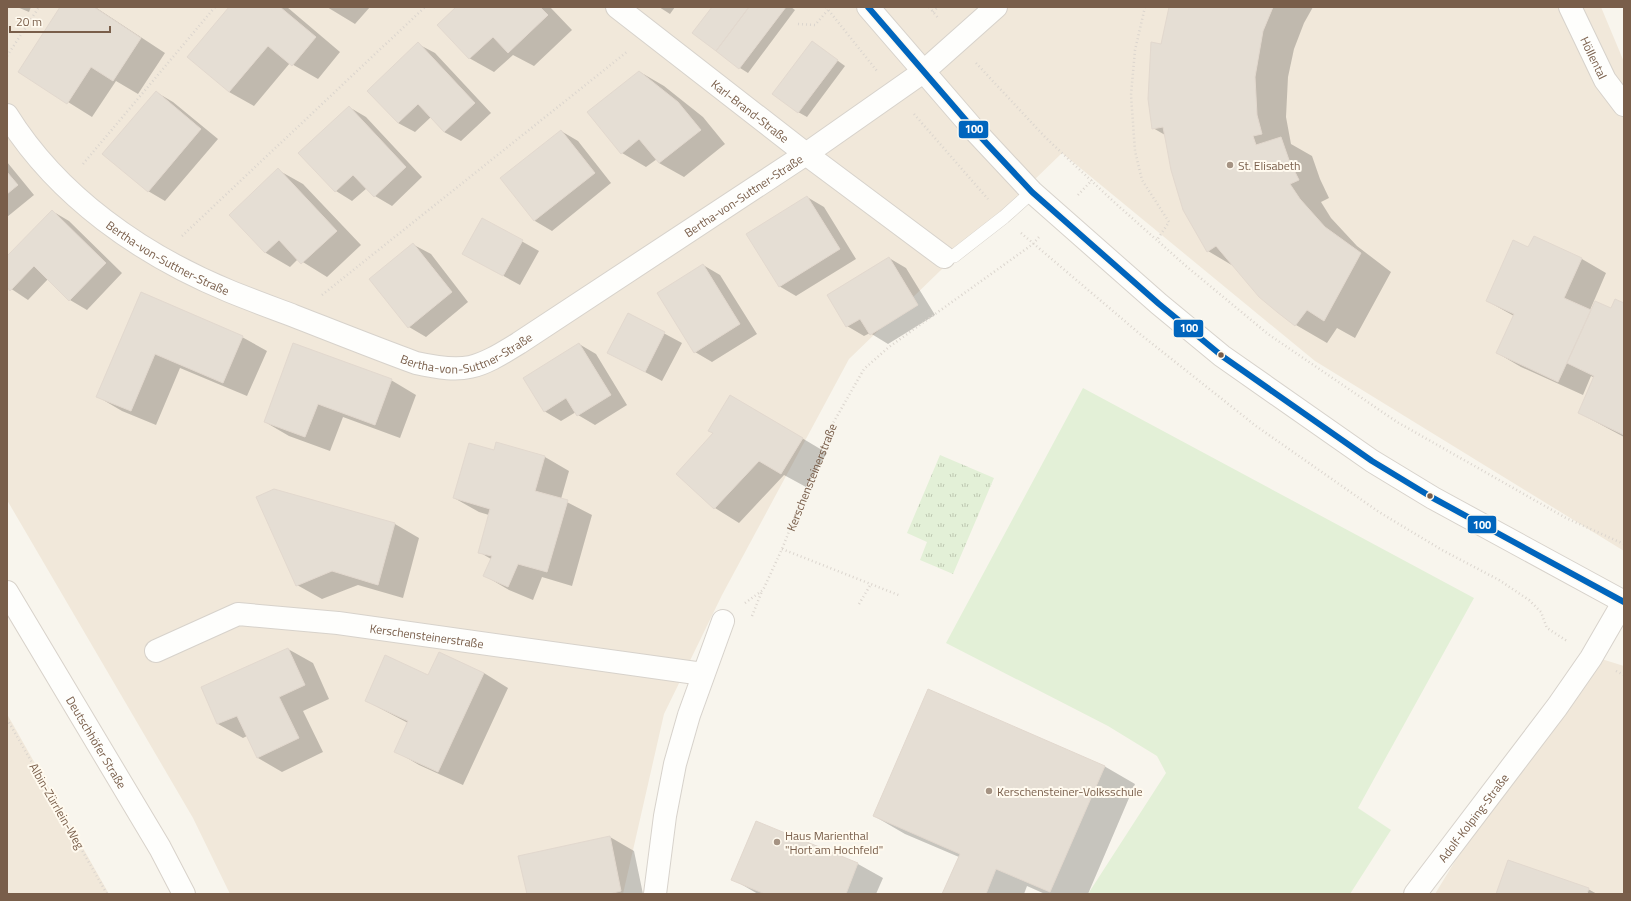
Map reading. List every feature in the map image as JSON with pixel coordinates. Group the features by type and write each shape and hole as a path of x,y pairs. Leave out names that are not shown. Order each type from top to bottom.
{"street":[{"name":"Karl-Brand-Straße","path":"617,7 806,154 944,257"},
{"path":"868,7 976,132 1032,192 1058,217 1222,356 1372,461 1440,502 1624,602"},
{"name":"Bertha-von-Suttner-Straße","path":"7,115 40,159 65,186 127,237 160,257 229,291 416,363 443,369 463,369 488,362 806,154 923,72 996,7"},
{"name":"Höllental","path":"1570,7 1605,80 1624,105"},
{"name":"Deutschhöfer Straße","path":"7,592 160,848 184,894"},
{"name":"Adolf-Kolping-Straße","path":"1415,894 1557,708 1591,658 1624,602"},
{"name":"Kerschensteinerstraße","path":"156,651 238,614 338,623 703,674"},
{"path":"656,894 665,816 675,764 689,715 723,621"}],"lane":[{"path":"944,257 954,256 1004,217 1032,192"}],"path":[{"path":"7,56 39,7"},
{"path":"65,186 215,7"},
{"path":"160,257 424,7"},
{"path":"929,7 956,42 1045,137 1157,240 1268,334 1397,422 1566,518 1624,544"},
{"path":"933,12 938,7"},
{"path":"1145,7 1135,50 1131,95 1135,151 1142,180 1168,222 1157,240"},
{"path":"798,24 815,25 828,10"},
{"path":"295,317 651,33"},
{"name":"Kerschensteinerstraße","path":"723,621 763,590 782,549 832,425 864,369 889,347 1032,244 1092,180"},
{"path":"782,549 901,596"},
{"path":"860,604 871,584"},
{"name":"Albin-Zürrlein-Weg","path":"7,719 107,894"}],"shaded area":[{"path":"7,7 1601,7 1624,62 1624,551 1315,361 1062,153 849,359 722,595 664,714 623,894 230,894 193,818 7,500"},
{"path":"1582,653 1624,666 1624,894 1435,894"},
{"path":"7,714 109,894 7,894"}],"green space":[{"path":"1083,388 1474,598 1358,808 1391,830 1350,894 1088,894 1166,773 1157,756 1108,726 946,643"},
{"path":"940,455 994,478 953,574 920,560 927,542 907,533"}],"building":[{"path":"60,7 94,7 141,38 113,81 91,67 67,104 18,72"},
{"path":"229,7 280,7 316,37 292,66 268,46 229,92 187,57"},
{"path":"456,7 540,7 548,15 508,53 493,37 469,59 437,25"},
{"path":"712,7 749,7 716,51 692,33"},
{"path":"749,7 786,7 739,69 716,51"},
{"name":"St. Elisabeth","path":"1169,7 1273,7 1263,31 1255,77 1257,115 1262,134 1253,136 1256,145 1281,137 1289,160 1299,180 1290,184 1300,199 1325,227 1361,253 1324,321 1307,310 1295,326 1277,312 1259,297 1216,246 1207,252 1183,210 1171,170 1163,127 1152,129 1148,99 1151,42 1161,44"},
{"path":"812,41 838,60 798,113 772,94"},
{"path":"418,42 475,103 444,132 418,104 398,123 367,91"},
{"path":"639,71 678,102 701,130 659,163 639,139 621,154 587,112"},
{"path":"156,91 201,129 148,192 102,154"},
{"path":"349,106 406,167 374,197 353,175 335,192 298,153"},
{"path":"561,130 595,173 534,221 500,178"},
{"path":"278,168 337,231 301,264 279,240 265,253 229,215"},
{"path":"7,172 18,185 7,194"},
{"path":"807,196 840,249 779,287 746,234"},
{"path":"52,210 106,263 69,301 34,266 10,291 7,287 7,256"},
{"path":"482,218 523,240 503,276 462,254"},
{"path":"1534,236 1582,258 1564,298 1591,310 1558,382 1496,353 1514,314 1486,301 1513,240 1528,247"},
{"path":"413,243 452,292 408,328 369,279"},
{"path":"889,257 918,305 870,335 860,319 846,327 827,295"},
{"path":"703,264 740,324 694,353 657,293"},
{"path":"141,292 243,336 223,383 155,354 131,411 96,397"},
{"path":"1615,299 1624,303 1624,435 1578,413 1594,376 1567,363 1595,301 1611,308"},
{"path":"628,313 665,332 645,372 607,353"},
{"path":"293,343 392,379 375,425 318,404 305,437 264,422"},
{"path":"579,343 611,395 577,416 566,398 544,412 523,378"},
{"path":"730,395 803,438 781,474 759,461 714,509 676,474 713,433 708,431"},
{"path":"496,442 545,456 535,491 568,500 547,572 518,564 508,587 483,576 492,556 478,553 490,509 453,498 469,443 494,450"},
{"path":"274,489 395,523 378,585 332,571 296,586 256,497"},
{"path":"288,648 305,685 279,697 299,738 257,758 237,716 217,724 201,687"},
{"path":"439,652 484,673 438,772 394,752 408,721 365,701 385,655 428,675"},
{"name":"Kerschensteiner-Volksschule","path":"928,689 1105,766 1050,892 996,869 986,894 942,894 960,854 873,816"},
{"name":"Haus Marienthal \"Hort am Hochfeld\"","path":"756,821 858,863 846,894 765,894 731,880"},
{"path":"610,836 621,891 609,894 527,894 518,856"},
{"path":"1508,860 1589,888 1587,894 1496,894"}],"transit line":[{"name":"100","path":"868,7 976,132 1032,192 1159,304 1222,356 1372,461 1433,498 1624,602"}],"place":[{"name":"St. Elisabeth","path":"1230,165"},
{"name":"Kerschensteiner-Volksschule","path":"989,791"},
{"name":"Haus Marienthal \"Hort am Hochfeld\"","path":"777,842"}]}
